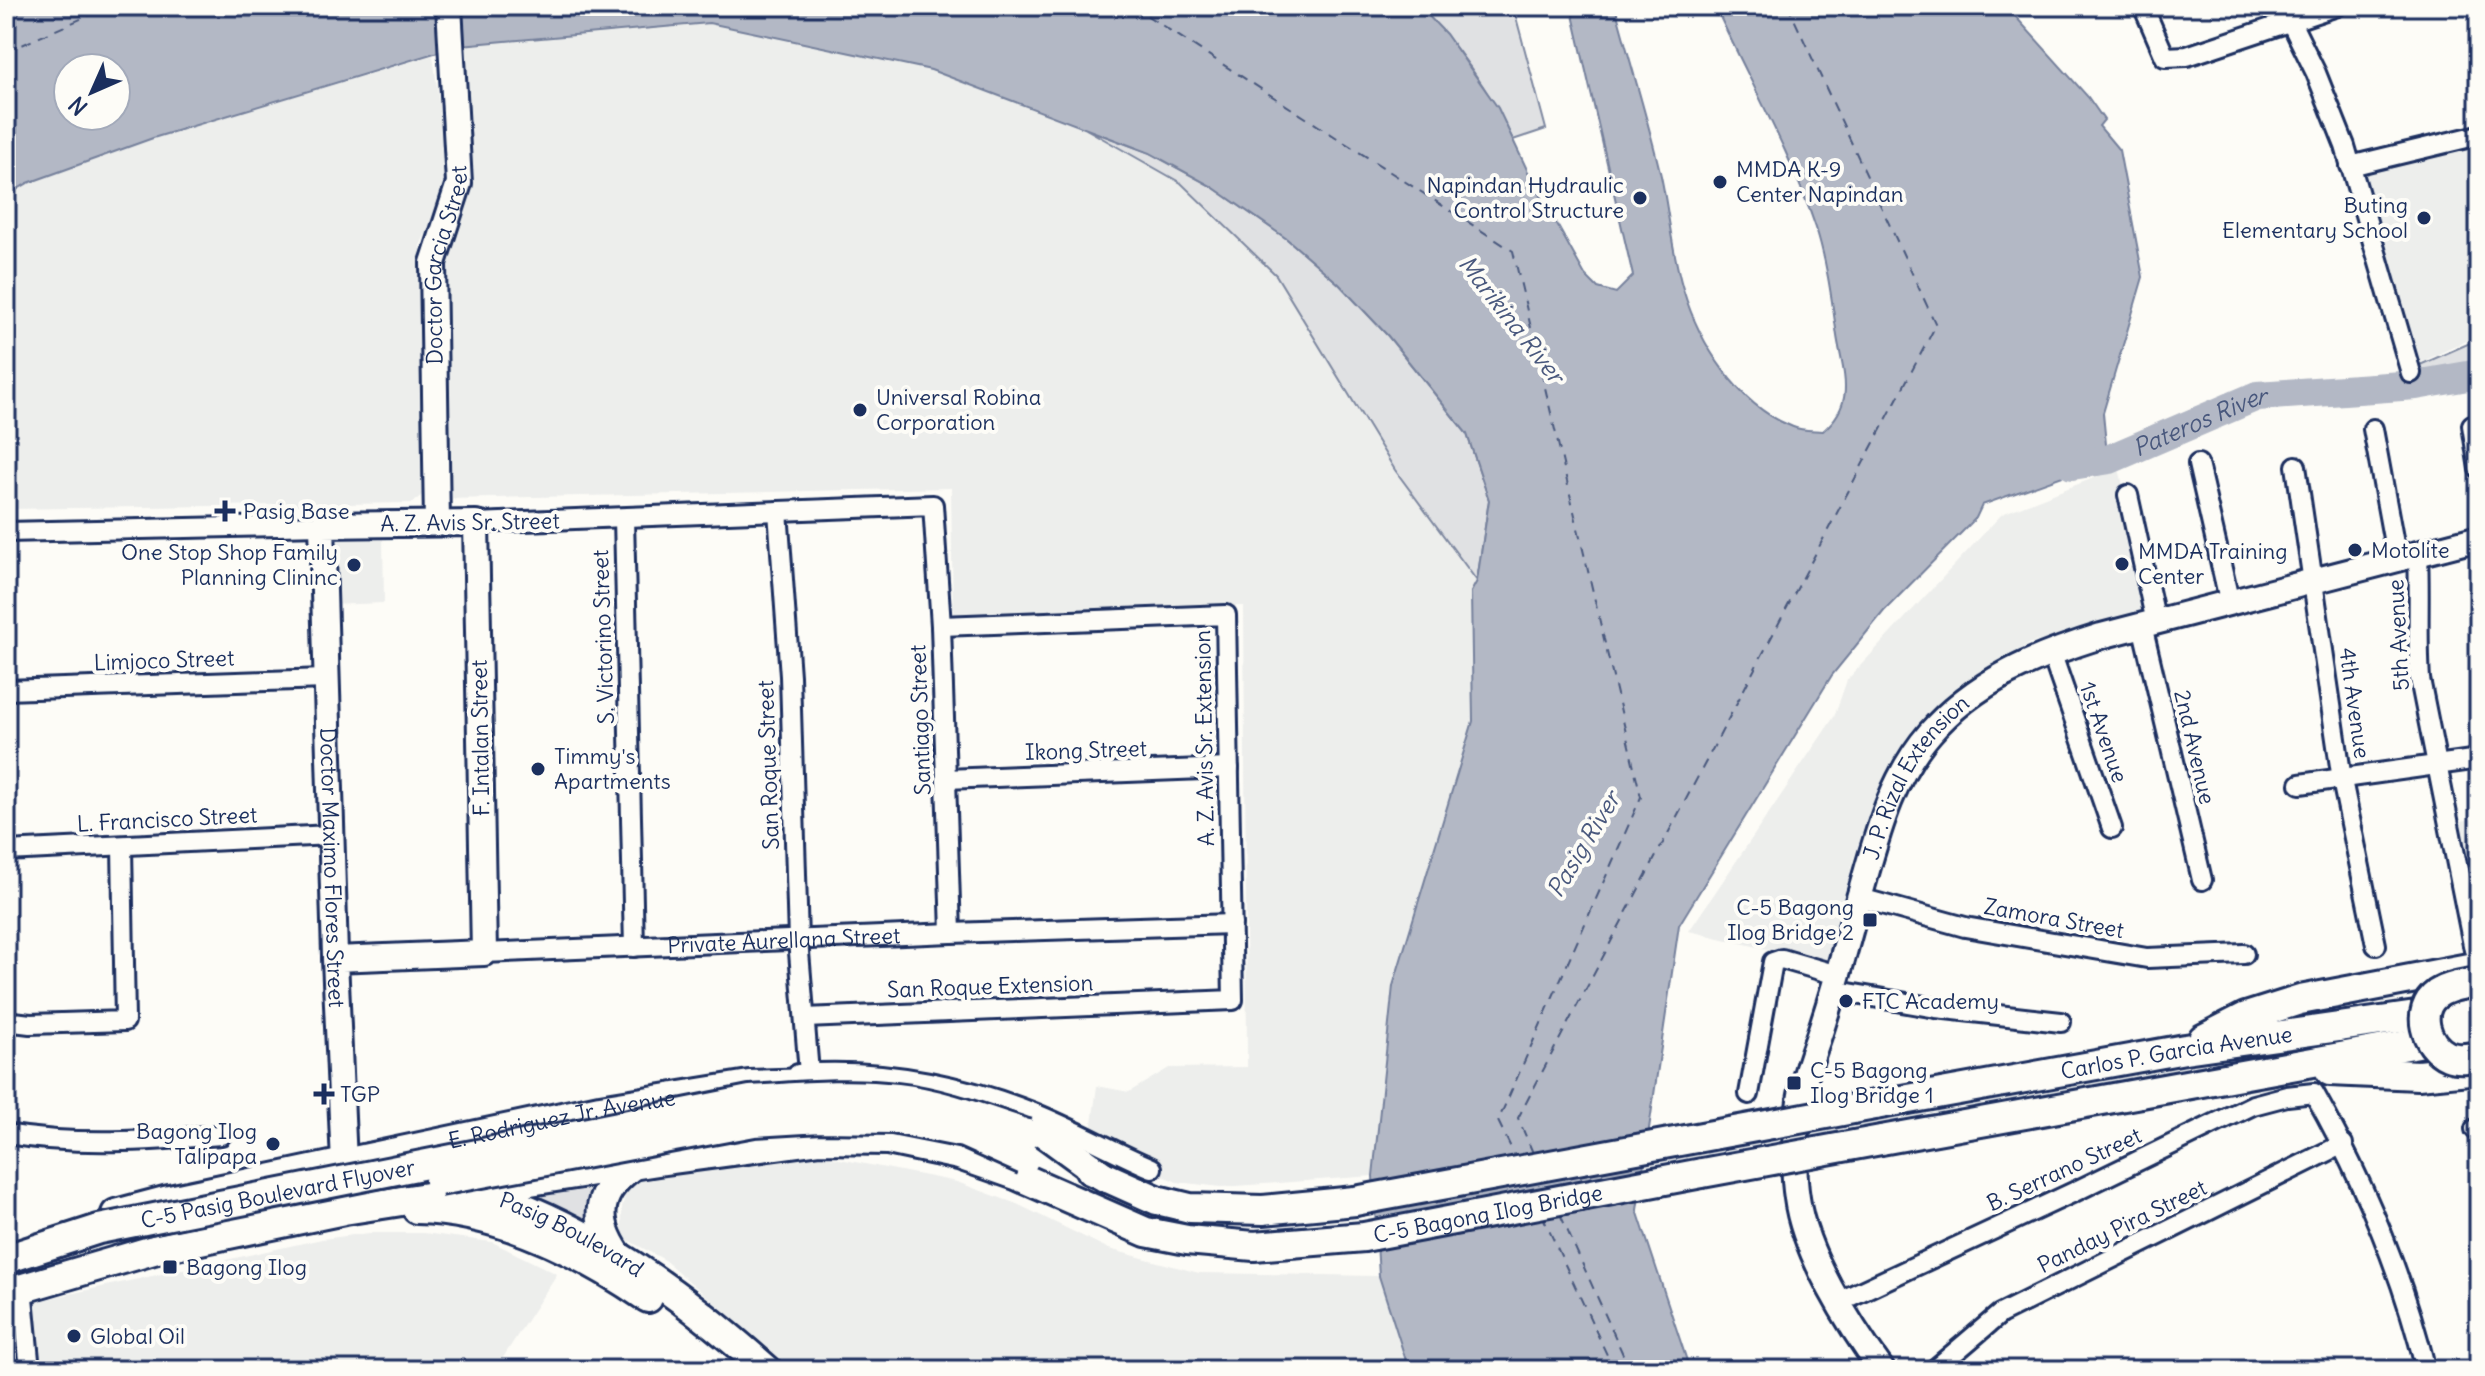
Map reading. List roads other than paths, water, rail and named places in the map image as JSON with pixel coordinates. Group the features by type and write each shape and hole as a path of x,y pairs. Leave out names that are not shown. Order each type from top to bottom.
{"main road":[{"path":"2185,1049 2246,1017 2300,1000 2477,958"},
{"path":"2479,982 2452,987 2436,995 2426,1006 2425,1026 2432,1043 2447,1055 2462,1059 2479,1056"},
{"name":"Carlos P. Garcia Avenue","path":"1875,1105 2185,1049 2479,1007"},
{"name":"Carlos P. Garcia Avenue","path":"1881,1140 2479,1032"},
{"path":"2253,1072 2339,1071 2418,1075 2479,1069"},
{"name":"E. Rodriguez Jr. Avenue","path":"6,1245 165,1201 600,1109 749,1085 823,1083 901,1086 974,1103 1029,1122 1106,1178"},
{"name":"C-5 Pasig Boulevard Flyover","path":"6,1259 99,1229 750,1100 821,1096 897,1098 971,1116 1027,1134 1106,1178"},
{"name":"C-5 Bagong Ilog Bridge","path":"1106,1178 1157,1200 1190,1208 1263,1210 1355,1201 1875,1105"},
{"name":"C-5 Pasig Boulevard Flyover","path":"11,1286 105,1244 767,1121 893,1119 964,1133 1024,1160 1095,1210"},
{"path":"11,1286 157,1249 344,1210 821,1139 888,1140 959,1155 1016,1175 1095,1210"},
{"name":"C-5 Bagong Ilog Bridge","path":"1095,1210 1146,1232 1187,1240 1254,1246 1364,1237 1881,1140"},
{"name":"Pasig Boulevard","path":"344,1163 474,1190 515,1203 568,1226 618,1256 693,1309 767,1370"},
{"path":"618,1256 602,1226 602,1202 610,1185 646,1163"},
{"name":"Pasig Boulevard","path":"344,1210 434,1210 478,1217 518,1229 633,1287 743,1370"}],"street":[{"name":"Doctor Garcia Street","path":"437,523 433,263 459,183 449,6"},
{"path":"2143,6 2165,57 2187,56 2287,15 2337,6"},
{"path":"2287,15 2316,73 2350,166 2411,373"},
{"path":"2350,166 2479,135"},
{"path":"2472,425 2479,469"},
{"name":"5th Avenue","path":"2373,429 2421,604 2417,637 2420,679 2477,958"},
{"path":"2198,464 2230,604"},
{"name":"4th Avenue","path":"2296,466 2342,780 2376,945"},
{"name":"2nd Avenue","path":"2128,495 2149,623 2202,880"},
{"name":"A. Z. Avis Sr. Street","path":"6,532 476,523 933,505"},
{"name":"Santiago Street","path":"933,505 941,626 951,933"},
{"name":"San Roque Street","path":"778,511 790,676 798,940 805,1018"},
{"name":"S. Victorino Street","path":"624,518 634,947"},
{"name":"F. Intalan Street","path":"476,523 484,953"},
{"name":"Doctor Maximo Flores Street","path":"322,525 344,1210"},
{"name":"J. P. Rizal Extension","path":"1882,1370 1838,1302 1806,1231 1796,1197 1795,1176 1800,1100 1878,828 1902,774 1921,744 1948,715 1980,689 2007,672 2051,652 2149,623 2479,538"},
{"name":"A. Z. Avis Sr. Extension","path":"941,626 1226,615 1233,1000"},
{"name":"1st Avenue","path":"2051,652 2112,828"},
{"name":"Limjoco Street","path":"6,690 325,679"},
{"path":"2300,784 2479,759"},
{"name":"Ikong Street","path":"946,779 1229,768"},
{"name":"L. Francisco Street","path":"6,851 331,835"},
{"path":"6,1021 30,1024 125,1021 122,846"},
{"name":"Zamora Street","path":"1860,898 1965,927 2147,958 2244,954"},
{"name":"Private Aurellana Street","path":"335,959 1232,924"},
{"path":"1749,1094 1773,962 1782,959 1835,983 1936,1008 2061,1022"},
{"name":"San Roque Extension","path":"805,1018 1233,1000"},
{"path":"805,1018 809,1073"},
{"path":"600,1109 619,1097 745,1078 809,1073 903,1076 979,1093 1035,1113 1152,1168"},
{"name":"B. Serrano Street","path":"1838,1302 2253,1105 2314,1093 2343,1144"},
{"path":"6,1134 84,1141 152,1141 221,1135"},
{"path":"2343,1144 2379,1224 2416,1331 2426,1370"},
{"name":"Panday Pira Street","path":"1934,1370 2000,1314 2343,1144"},
{"path":"11,1286 30,1370"}],"water":[{"path":"6,6 1419,6 1446,34 1498,108 1530,176 1585,275 1598,288 1616,293 1633,276 1571,6 1615,6 1661,176 1679,275 1699,330 1723,370 1755,404 1793,427 1823,431 1840,409 1845,387 1820,241 1794,171 1715,6 2006,6 2088,97 2104,120 2099,126 2119,150 2143,277 2103,413 2110,459 1982,505 1976,518 1884,611 1832,675 1679,925 1637,1210 1690,1370 1409,1370 1379,1276 1373,1176 1393,986 1473,721 1471,592 1477,581 1489,500 1467,434 1388,336 1339,284 1287,239 1211,186 1150,153 931,70 709,23 461,45 153,138 28,183 6,196"}],"waterway":[{"name":"Pateros River","path":"2072,465 2110,459 2257,396 2416,385 2479,374"}],"place":[{"name":"MMDA K-9 Center Napindan","path":"1720,182"},
{"name":"Napindan Hydraulic Control Structure","path":"1640,198"},
{"name":"Buting Elementary School","path":"2424,218"},
{"name":"Universal Robina Corporation","path":"860,410"},
{"name":"Pasig Base","path":"225,511"},
{"name":"Motolite","path":"2355,550"},
{"name":"MMDA Training Center","path":"2122,564"},
{"name":"One Stop Shop Family Planning Clininc","path":"354,565"},
{"name":"Timmy's Apartments","path":"538,769"},
{"name":"C-5 Bagong Ilog Bridge 2","path":"1870,920"},
{"name":"FTC Academy","path":"1846,1001"},
{"name":"C-5 Bagong Ilog Bridge 1","path":"1794,1083"},
{"name":"TGP","path":"324,1094"},
{"name":"Bagong Ilog Talipapa","path":"273,1144"},
{"name":"Bagong Ilog","path":"170,1267"},
{"name":"Global Oil","path":"74,1336"}],"water label":[{"name":"Marikina River","path":"1512,319"},
{"name":"Pasig River","path":"1583,844"}]}
